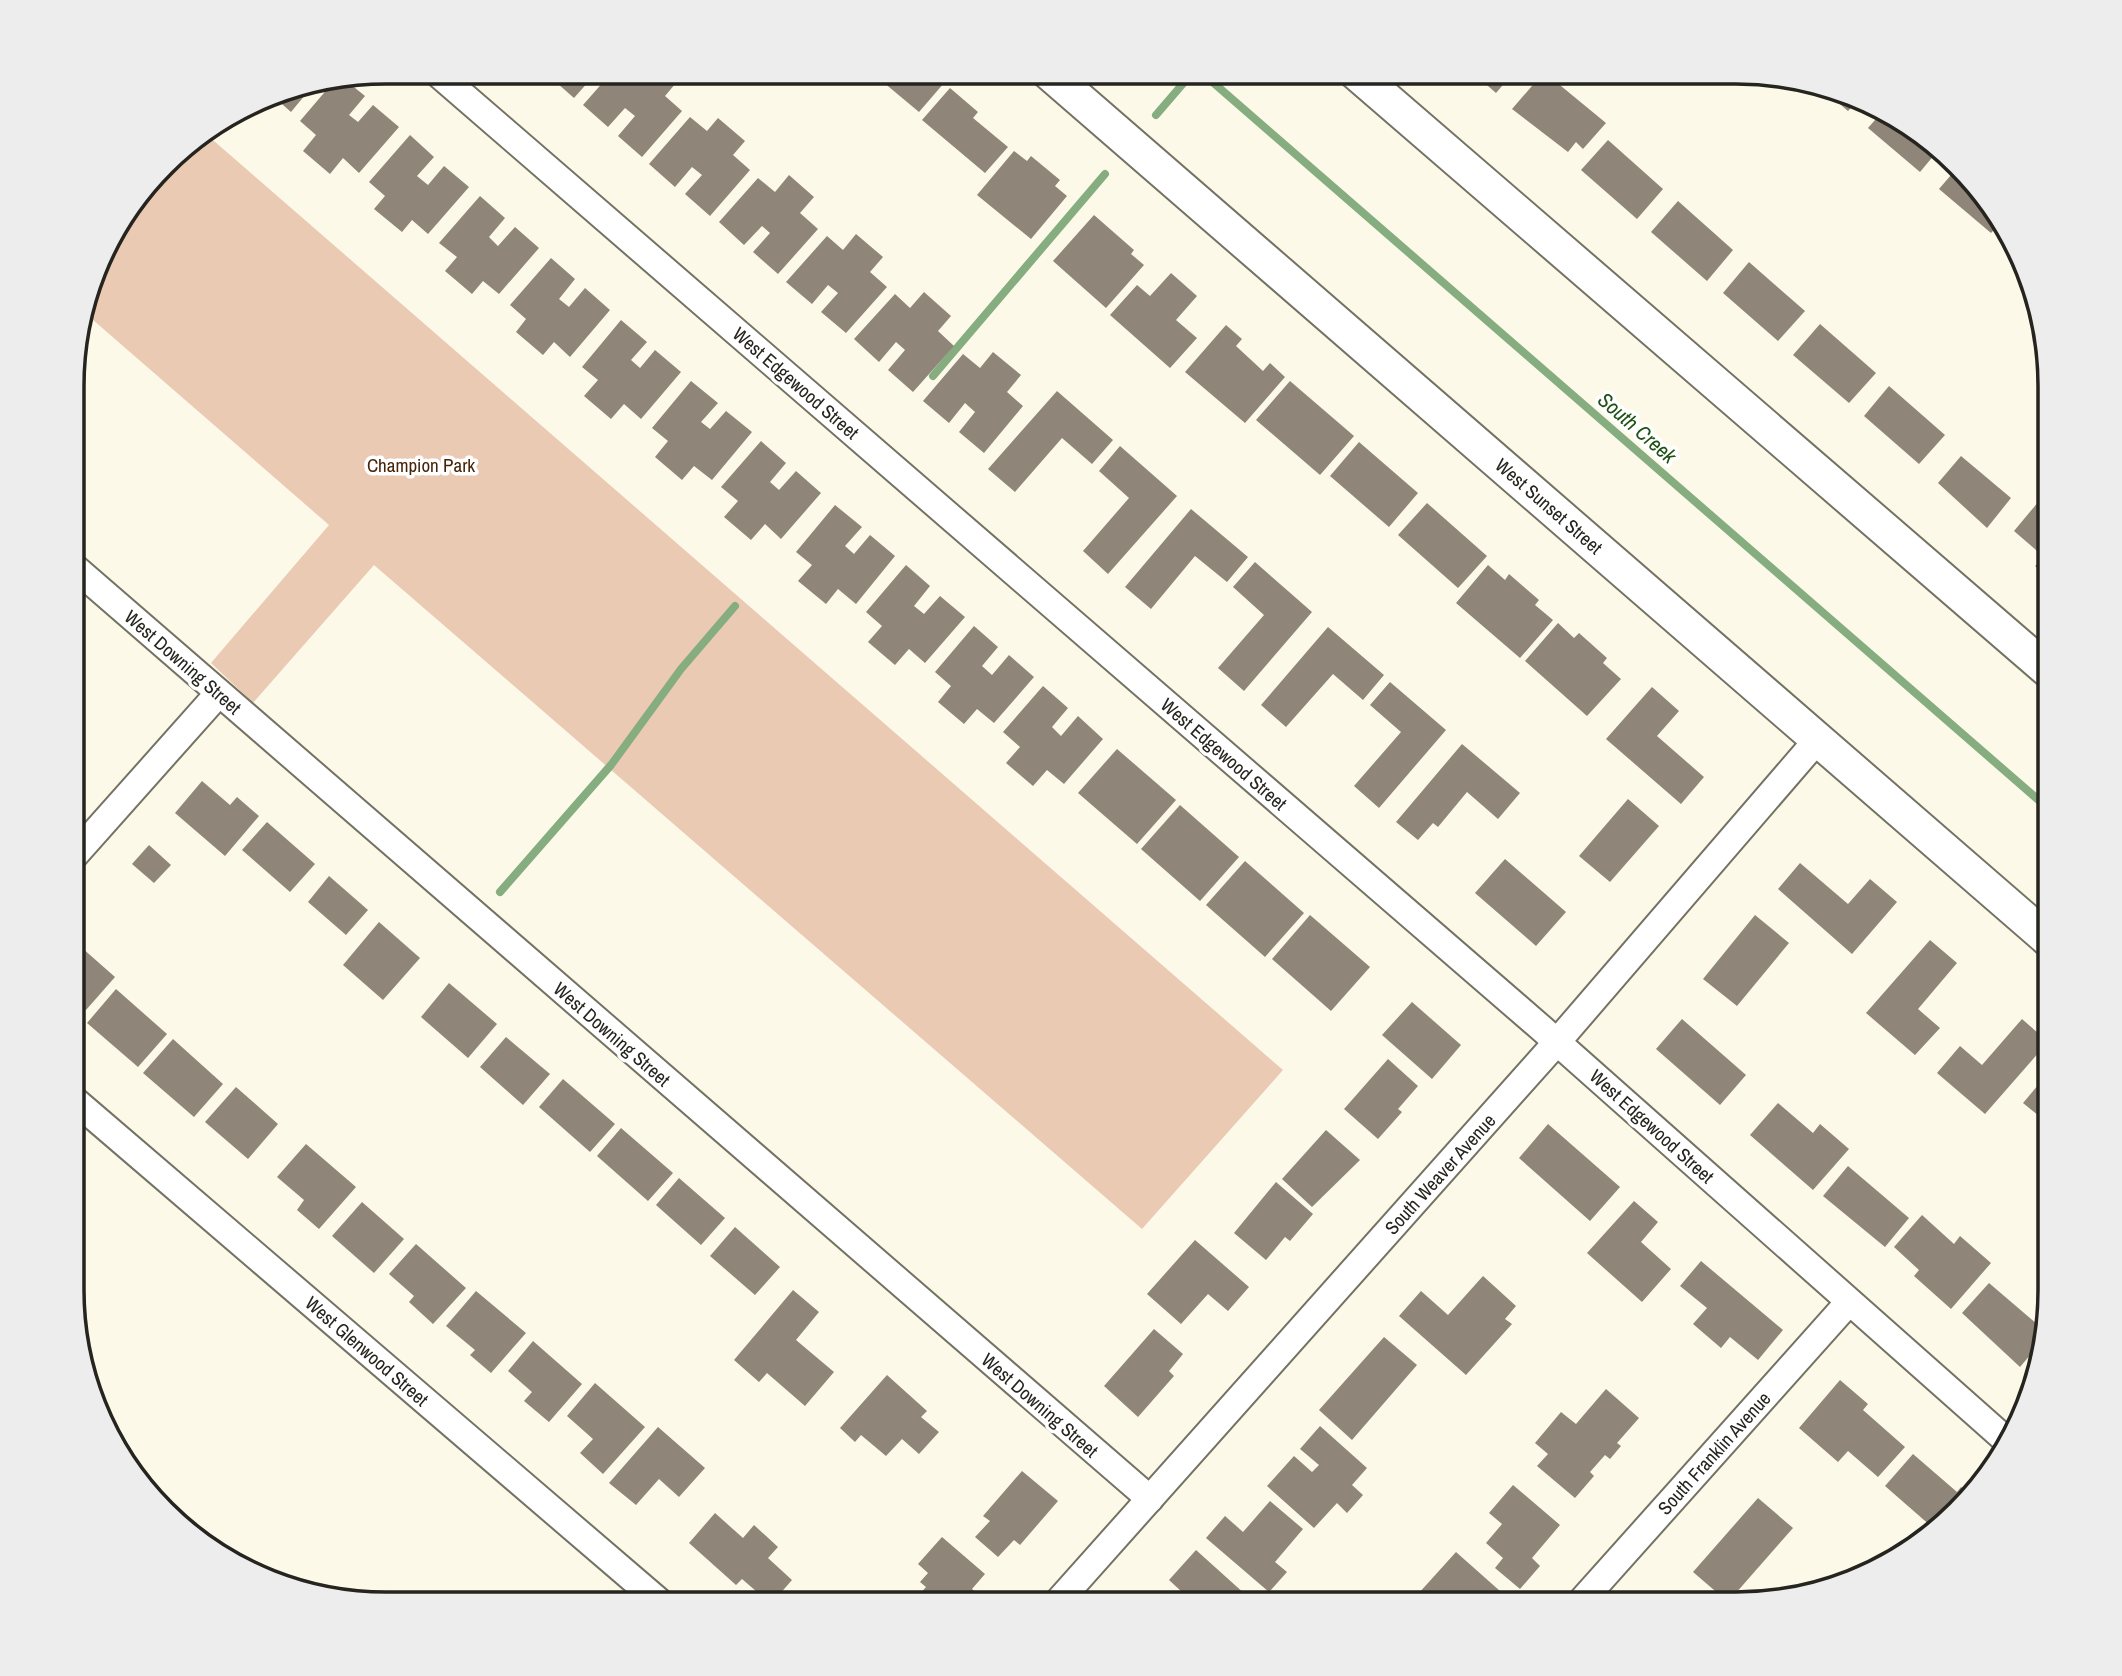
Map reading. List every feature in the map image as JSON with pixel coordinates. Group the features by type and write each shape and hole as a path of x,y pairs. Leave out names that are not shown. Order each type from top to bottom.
{"main road":[{"name":"West Sunset Street","path":"1062,84 2038,930"},
{"path":"1369,84 2038,662"}],"street":[{"name":"West Edgewood Street","path":"450,84 1557,1042 2001,1436"},
{"name":"West Downing Street","path":"84,576 1150,1499"},
{"path":"84,846 219,693"},
{"name":"South Weaver Avenue","path":"1067,1592 1557,1042 1818,739"},
{"name":"West Glenwood Street","path":"84,1108 648,1592"},
{"name":"South Franklin Avenue","path":"1590,1592 1849,1302"}],"green space":[{"name":"Champion Park","path":"212,139 1283,1070 1142,1229 374,565 253,703 211,663 329,525 92,319 107,270 135,218 172,172"}],"building":[{"path":"558,84 586,84 574,98"},
{"path":"601,84 675,84 665,96 682,111 642,157 618,136 635,116 625,108 608,127 583,105"},
{"path":"885,84 943,84 919,112"},
{"path":"1486,84 1504,84 1496,93"},
{"path":"1534,84 1559,84 1606,123 1583,149 1576,142 1568,152 1512,109"},
{"path":"353,86 365,96 349,115 358,122 373,105 399,127 359,173 343,158 330,174 303,151 316,135 300,121 326,90"},
{"path":"950,88 978,112 973,118 1008,147 985,173 922,120"},
{"path":"305,95 291,112 281,103"},
{"path":"1837,101 1852,107 1848,111"},
{"path":"690,117 707,131 718,118 745,141 733,155 750,170 710,216 685,194 702,175 692,167 675,187 649,164"},
{"path":"1876,118 1933,157 1920,172 1868,128"},
{"path":"410,135 434,157 417,176 428,185 444,166 469,187 428,234 412,220 402,232 374,209 385,196 369,182"},
{"path":"1608,140 1663,189 1637,219 1581,170"},
{"path":"1014,151 1027,161 1031,156 1060,180 1055,186 1067,196 1031,239 977,195"},
{"path":"1952,174 1976,202 1994,229 1991,233 1939,189"},
{"path":"789,175 814,197 800,213 818,229 778,274 753,252 770,233 762,226 744,245 719,222 758,178 775,192"},
{"path":"480,196 505,218 489,237 498,246 515,227 539,248 499,294 483,281 472,294 445,271 457,257 439,243"},
{"path":"1678,201 1733,250 1707,281 1651,232"},
{"path":"1094,215 1134,250 1131,254 1144,265 1106,308 1053,261"},
{"path":"856,234 883,257 870,272 887,287 846,333 821,312 838,293 828,285 812,304 786,282 827,236 843,250"},
{"path":"551,258 575,279 559,299 569,307 585,288 610,310 570,357 554,342 543,355 516,332 526,319 510,305"},
{"path":"1749,262 1805,311 1778,341 1723,293"},
{"path":"1171,273 1197,296 1176,320 1197,338 1170,368 1110,315 1137,285 1150,296"},
{"path":"924,292 951,316 938,331 954,346 913,392 888,370 905,350 896,342 879,362 854,339 895,294 910,308"},
{"path":"621,320 647,342 631,360 640,368 655,350 681,372 641,419 624,404 611,419 584,396 598,380 582,367"},
{"path":"1820,324 1876,373 1849,403 1793,355"},
{"path":"1226,325 1242,339 1236,346 1263,371 1270,363 1285,377 1245,423 1185,372"},
{"path":"993,352 1021,375 1007,392 1023,406 984,453 959,432 975,412 965,403 949,423 923,401 963,354 980,368"},
{"path":"691,381 718,403 701,422 710,429 726,411 752,432 712,480 694,466 682,480 655,457 668,441 652,428"},
{"path":"1290,381 1354,436 1320,475 1256,420"},
{"path":"1889,386 1945,435 1919,464 1864,416"},
{"path":"1057,391 1113,440 1092,464 1062,438 1015,492 988,469"},
{"path":"761,441 786,463 770,482 779,490 796,471 821,493 781,539 765,524 751,540 724,517 738,501 721,487"},
{"path":"1359,442 1418,493 1389,527 1330,476"},
{"path":"1120,446 1177,496 1108,574 1083,551 1129,498 1099,471"},
{"path":"1961,456 2011,498 1987,528 1938,483"},
{"path":"2038,502 2038,552 2014,531"},
{"path":"1427,503 1487,556 1458,588 1398,535"},
{"path":"835,505 862,527 845,546 854,554 870,535 895,556 856,604 838,589 826,604 798,581 812,565 796,552"},
{"path":"1191,509 1248,557 1227,582 1195,556 1151,609 1125,587"},
{"path":"1255,562 1312,612 1244,691 1218,668 1264,615 1233,587"},
{"path":"906,565 930,586 914,606 924,614 940,596 965,617 925,663 909,649 895,665 868,642 882,626 866,612"},
{"path":"1488,565 1505,580 1509,574 1539,600 1535,605 1553,620 1520,658 1456,603"},
{"path":"1558,623 1574,638 1579,633 1607,658 1603,663 1621,679 1587,716 1525,661"},
{"path":"974,626 998,647 982,666 992,675 1009,655 1034,677 994,723 977,709 964,724 938,702 951,686 935,672"},
{"path":"1328,627 1384,675 1363,700 1333,674 1286,727 1261,705"},
{"path":"1390,682 1446,730 1379,808 1354,786 1401,732 1370,705"},
{"path":"1043,686 1068,708 1052,727 1061,736 1078,716 1103,739 1064,784 1047,770 1033,786 1006,763 1020,747 1003,732"},
{"path":"1652,687 1679,711 1657,736 1704,777 1681,804 1606,739"},
{"path":"1462,744 1520,793 1498,819 1467,792 1438,827 1433,823 1418,840 1396,822"},
{"path":"1117,749 1176,800 1137,844 1078,793"},
{"path":"202,781 230,805 237,797 259,816 225,856 175,813"},
{"path":"1628,799 1659,826 1610,882 1579,856"},
{"path":"1180,805 1239,857 1200,901 1141,849"},
{"path":"267,822 315,864 290,892 242,850"},
{"path":"149,845 171,865 154,883 132,864"},
{"path":"1505,859 1566,912 1536,946 1475,893"},
{"path":"1245,861 1304,913 1265,957 1206,905"},
{"path":"1800,863 1848,904 1870,879 1897,902 1852,954 1778,889"},
{"path":"329,876 368,910 346,935 308,902"},
{"path":"1310,915 1370,967 1331,1011 1272,959"},
{"path":"1755,915 1789,943 1737,1006 1703,979"},
{"path":"379,922 420,958 383,1000 343,965"},
{"path":"1930,940 1957,963 1918,1009 1940,1028 1915,1055 1866,1013"},
{"path":"84,950 115,977 86,1010 84,1008"},
{"path":"449,983 497,1024 468,1058 421,1017"},
{"path":"116,989 167,1034 138,1067 87,1023"},
{"path":"1412,1002 1461,1045 1432,1079 1382,1035"},
{"path":"1682,1019 1746,1075 1720,1105 1656,1049"},
{"path":"2022,1019 2038,1033 2038,1053 1985,1114 1937,1073 1960,1046 1982,1065"},
{"path":"506,1037 550,1074 523,1105 480,1067"},
{"path":"173,1039 223,1084 194,1117 143,1073"},
{"path":"1388,1059 1418,1086 1398,1109 1402,1112 1378,1139 1344,1109"},
{"path":"563,1079 615,1124 590,1152 539,1107"},
{"path":"2038,1085 2038,1115 2023,1103"},
{"path":"236,1087 278,1124 248,1159 205,1122"},
{"path":"1778,1103 1813,1133 1820,1124 1849,1149 1813,1190 1750,1135"},
{"path":"1548,1124 1620,1187 1590,1221 1519,1158"},
{"path":"621,1128 673,1173 648,1201 597,1156"},
{"path":"1326,1130 1360,1160 1312,1207 1282,1179"},
{"path":"306,1144 356,1187 319,1229 297,1210 304,1200 277,1177"},
{"path":"1848,1166 1909,1218 1885,1247 1823,1196"},
{"path":"679,1178 725,1218 701,1245 656,1205"},
{"path":"1276,1182 1313,1214 1290,1241 1285,1237 1266,1260 1234,1233"},
{"path":"1634,1201 1658,1222 1641,1242 1671,1269 1642,1302 1587,1253"},
{"path":"362,1202 404,1239 374,1273 332,1236"},
{"path":"1922,1215 1954,1244 1960,1236 1991,1263 1951,1309 1914,1276 1919,1270 1894,1247"},
{"path":"735,1227 780,1267 755,1295 710,1256"},
{"path":"1195,1240 1249,1287 1228,1311 1208,1294 1181,1324 1147,1294"},
{"path":"416,1244 466,1288 433,1324 409,1302 414,1296 389,1274"},
{"path":"1701,1261 1783,1330 1758,1360 1730,1337 1721,1348 1693,1324 1707,1308 1680,1286"},
{"path":"1483,1276 1516,1306 1505,1319 1512,1324 1466,1375 1399,1316 1421,1291 1448,1315"},
{"path":"1989,1283 2036,1323 2031,1354 2020,1367 1962,1313"},
{"path":"793,1290 819,1312 796,1340 834,1372 805,1406 767,1373 759,1382 734,1360"},
{"path":"476,1291 526,1333 491,1373 470,1355 475,1350 446,1326"},
{"path":"1154,1329 1183,1354 1169,1371 1174,1376 1138,1417 1104,1386"},
{"path":"1384,1337 1417,1365 1352,1440 1319,1410"},
{"path":"533,1341 582,1384 549,1422 524,1401 532,1392 508,1371"},
{"path":"887,1375 927,1411 921,1417 939,1432 919,1454 902,1439 886,1456 861,1435 855,1442 840,1428"},
{"path":"1840,1380 1868,1404 1863,1410 1905,1447 1878,1477 1848,1451 1838,1462 1799,1428"},
{"path":"595,1383 645,1427 603,1474 580,1453 593,1439 567,1416"},
{"path":"1606,1389 1639,1418 1617,1443 1621,1446 1610,1459 1605,1455 1590,1472 1594,1476 1575,1498 1537,1466 1548,1454 1535,1443 1561,1412 1576,1424"},
{"path":"1320,1426 1367,1468 1352,1485 1363,1495 1347,1513 1337,1503 1314,1528 1267,1486 1294,1456 1312,1472 1319,1465 1300,1449"},
{"path":"658,1427 705,1468 679,1497 659,1479 636,1505 609,1483"},
{"path":"1913,1454 1957,1492 1961,1487 1963,1489 1928,1523 1885,1486"},
{"path":"1022,1471 1058,1501 1020,1545 1014,1540 998,1557 975,1537 990,1521 983,1516"},
{"path":"1513,1485 1560,1525 1532,1558 1540,1566 1520,1589 1495,1568 1503,1558 1486,1543 1502,1524 1489,1513"},
{"path":"1758,1498 1793,1528 1737,1592 1716,1592 1693,1572"},
{"path":"1270,1501 1303,1529 1275,1562 1287,1572 1269,1592 1206,1538 1225,1516 1243,1532"},
{"path":"715,1513 743,1538 754,1525 778,1547 768,1558 792,1580 782,1592 757,1592 742,1579 736,1585 689,1543"},
{"path":"942,1537 985,1574 972,1589 976,1592 922,1592 926,1587 920,1582 928,1573 918,1564"},
{"path":"1196,1550 1243,1592 1182,1592 1169,1580"},
{"path":"1456,1552 1501,1592 1420,1592"}],"waterway":[{"path":"1156,115 1183,84"},
{"name":"South Creek","path":"1215,84 2038,800"},
{"path":"933,376 1105,174"},
{"path":"500,892 611,765 681,669 735,606"}]}
